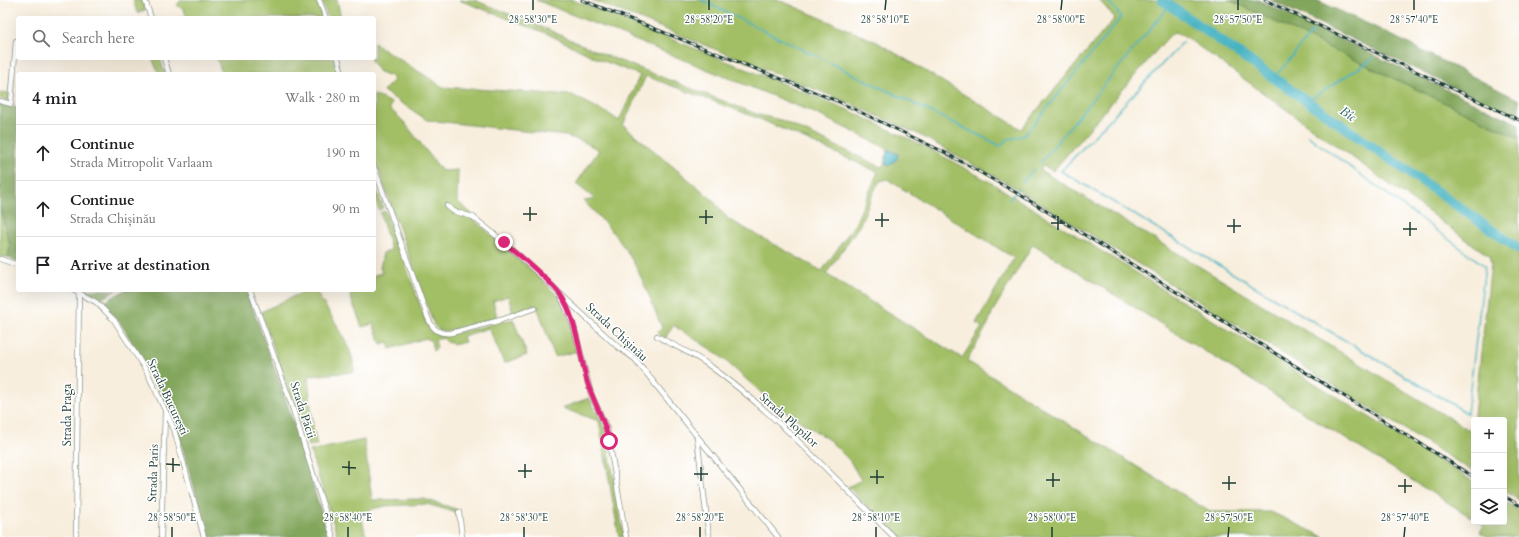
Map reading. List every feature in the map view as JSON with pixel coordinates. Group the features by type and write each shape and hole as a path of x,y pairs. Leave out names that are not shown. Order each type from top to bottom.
{"street":[{"path":"145,0 150,16"},
{"path":"319,0 325,16"},
{"path":"0,101 11,104 16,41"},
{"path":"165,60 168,72"},
{"path":"338,60 342,72"},
{"path":"376,173 425,310 436,331 443,334 451,333 506,319 535,308"},
{"name":"Strada Chișinău","path":"447,206 458,212 473,217 526,261 560,295 618,347 635,359 778,537"},
{"path":"0,259 16,264"},
{"name":"Strada Păcii","path":"251,292 290,400 333,537"},
{"name":"Strada București","path":"79,293 96,302 114,320 140,360 165,410 180,447 204,537"},
{"name":"Strada Praga","path":"76,537 79,293"},
{"path":"560,295 573,324 591,394 607,428 626,537"},
{"name":"Strada Plopilor","path":"657,336 709,365 804,445 894,537"},
{"name":"Strada Paris","path":"161,537 165,410"},
{"path":"697,436 710,537"},
{"path":"459,512 462,537"}],"green space":[{"path":"133,0 143,0 145,10 137,13"},
{"path":"181,0 316,0 322,16 186,16 184,10 177,5"},
{"path":"321,0 337,0 341,16 327,16"},
{"path":"459,0 474,0 549,30 605,55 759,115 781,120 881,167 885,163 889,166 898,154 817,114 536,0 573,0 844,108 926,147 990,182 1471,480 1471,517 1033,244 993,311 988,324 967,361 1210,512 1271,512 1324,537 898,537 848,487 861,480 850,461 829,440 774,404 718,354 673,325 665,339 657,333 662,328 646,288 632,259 616,237 584,201 595,199 576,184 599,150 584,142 566,136 427,120 383,91 394,80 391,76 379,72 371,60 376,60 376,44 443,87 572,95 609,114 619,121 640,75 596,58 548,34","holes":["646,76 760,119 878,172 855,224 822,271 728,219 712,199 623,125","887,179 1014,258 976,323 982,327 962,358 826,274 859,226 880,181"]},
{"path":"592,0 779,0 877,42 1021,129 1115,18 1099,0 1229,0 1519,138 1519,500 1507,493 1507,417 1474,417 1491,264 1489,256 1183,35 1174,32 1168,37 1053,171 1044,166 1040,170 1471,431 1471,470 1014,187 920,135 847,102"},
{"path":"1229,0 1258,0 1519,124 1519,138"},
{"path":"1270,0 1316,0 1381,30 1519,100 1519,118"},
{"path":"153,60 161,60 164,72 158,72"},
{"path":"218,60 336,60 340,72 221,72"},
{"path":"0,92 10,93 9,101 0,99"},
{"path":"376,96 392,103 389,108 404,122 442,171 458,170 457,201 472,214 473,219 531,269 559,297 572,326 578,351 555,357 537,306 532,306 513,313 508,296 493,301 497,317 450,331 440,330 434,325 376,164"},
{"path":"0,103 16,107 16,262 8,257 10,246 0,207"},
{"path":"376,188 383,208 379,210 376,201"},
{"path":"0,207 10,246 8,257 0,257"},
{"path":"385,211 395,244 397,240 427,325 432,332 443,336 513,319 527,355 504,363 489,328 463,336 465,342 453,345 451,342 448,343 443,338 435,340 437,348 433,351 431,341 426,338 390,349 388,342 381,344 373,324 362,327 349,292 376,292 376,274 382,273 380,268 383,253 391,250 380,213"},
{"path":"87,292 113,292 101,298"},
{"path":"122,292 247,292 287,403 329,537 209,537 177,430 154,380 121,324 101,304"},
{"path":"303,292 316,292 346,341 353,362 354,372 308,376 313,428 317,445 308,446 261,312"},
{"path":"589,398 605,428 624,537 619,537 599,421 562,408"},
{"path":"364,440 372,500 424,499 456,509 457,513 427,504 385,506 372,509 361,515 366,537 338,537 310,451"},
{"path":"1507,503 1519,510 1519,537 1488,537 1480,532 1484,525 1507,525"}],"water":[{"path":"890,150 898,154 897,159 889,166 885,163 887,151"}],"waterway":[{"path":"701,0 1001,146 1006,140 1025,135 1119,20 1121,16 1107,0"},
{"name":"Bîc","path":"1162,0 1519,249"},
{"path":"1040,163 1170,5"},
{"path":"1274,78 1313,31"},
{"path":"1183,42 1061,171 1467,413 1485,266 1308,136"},
{"path":"1308,101 1374,58"},
{"path":"1023,182 1034,169"},
{"path":"1009,200 1018,189"}],"railway":[{"path":"582,0 837,101 944,152 1022,196 1471,475"},
{"path":"1265,0 1519,120"},
{"path":"1507,498 1519,505"}],"route":[{"path":"504,242 560,295 573,324 591,394 607,428 609,441"}]}
